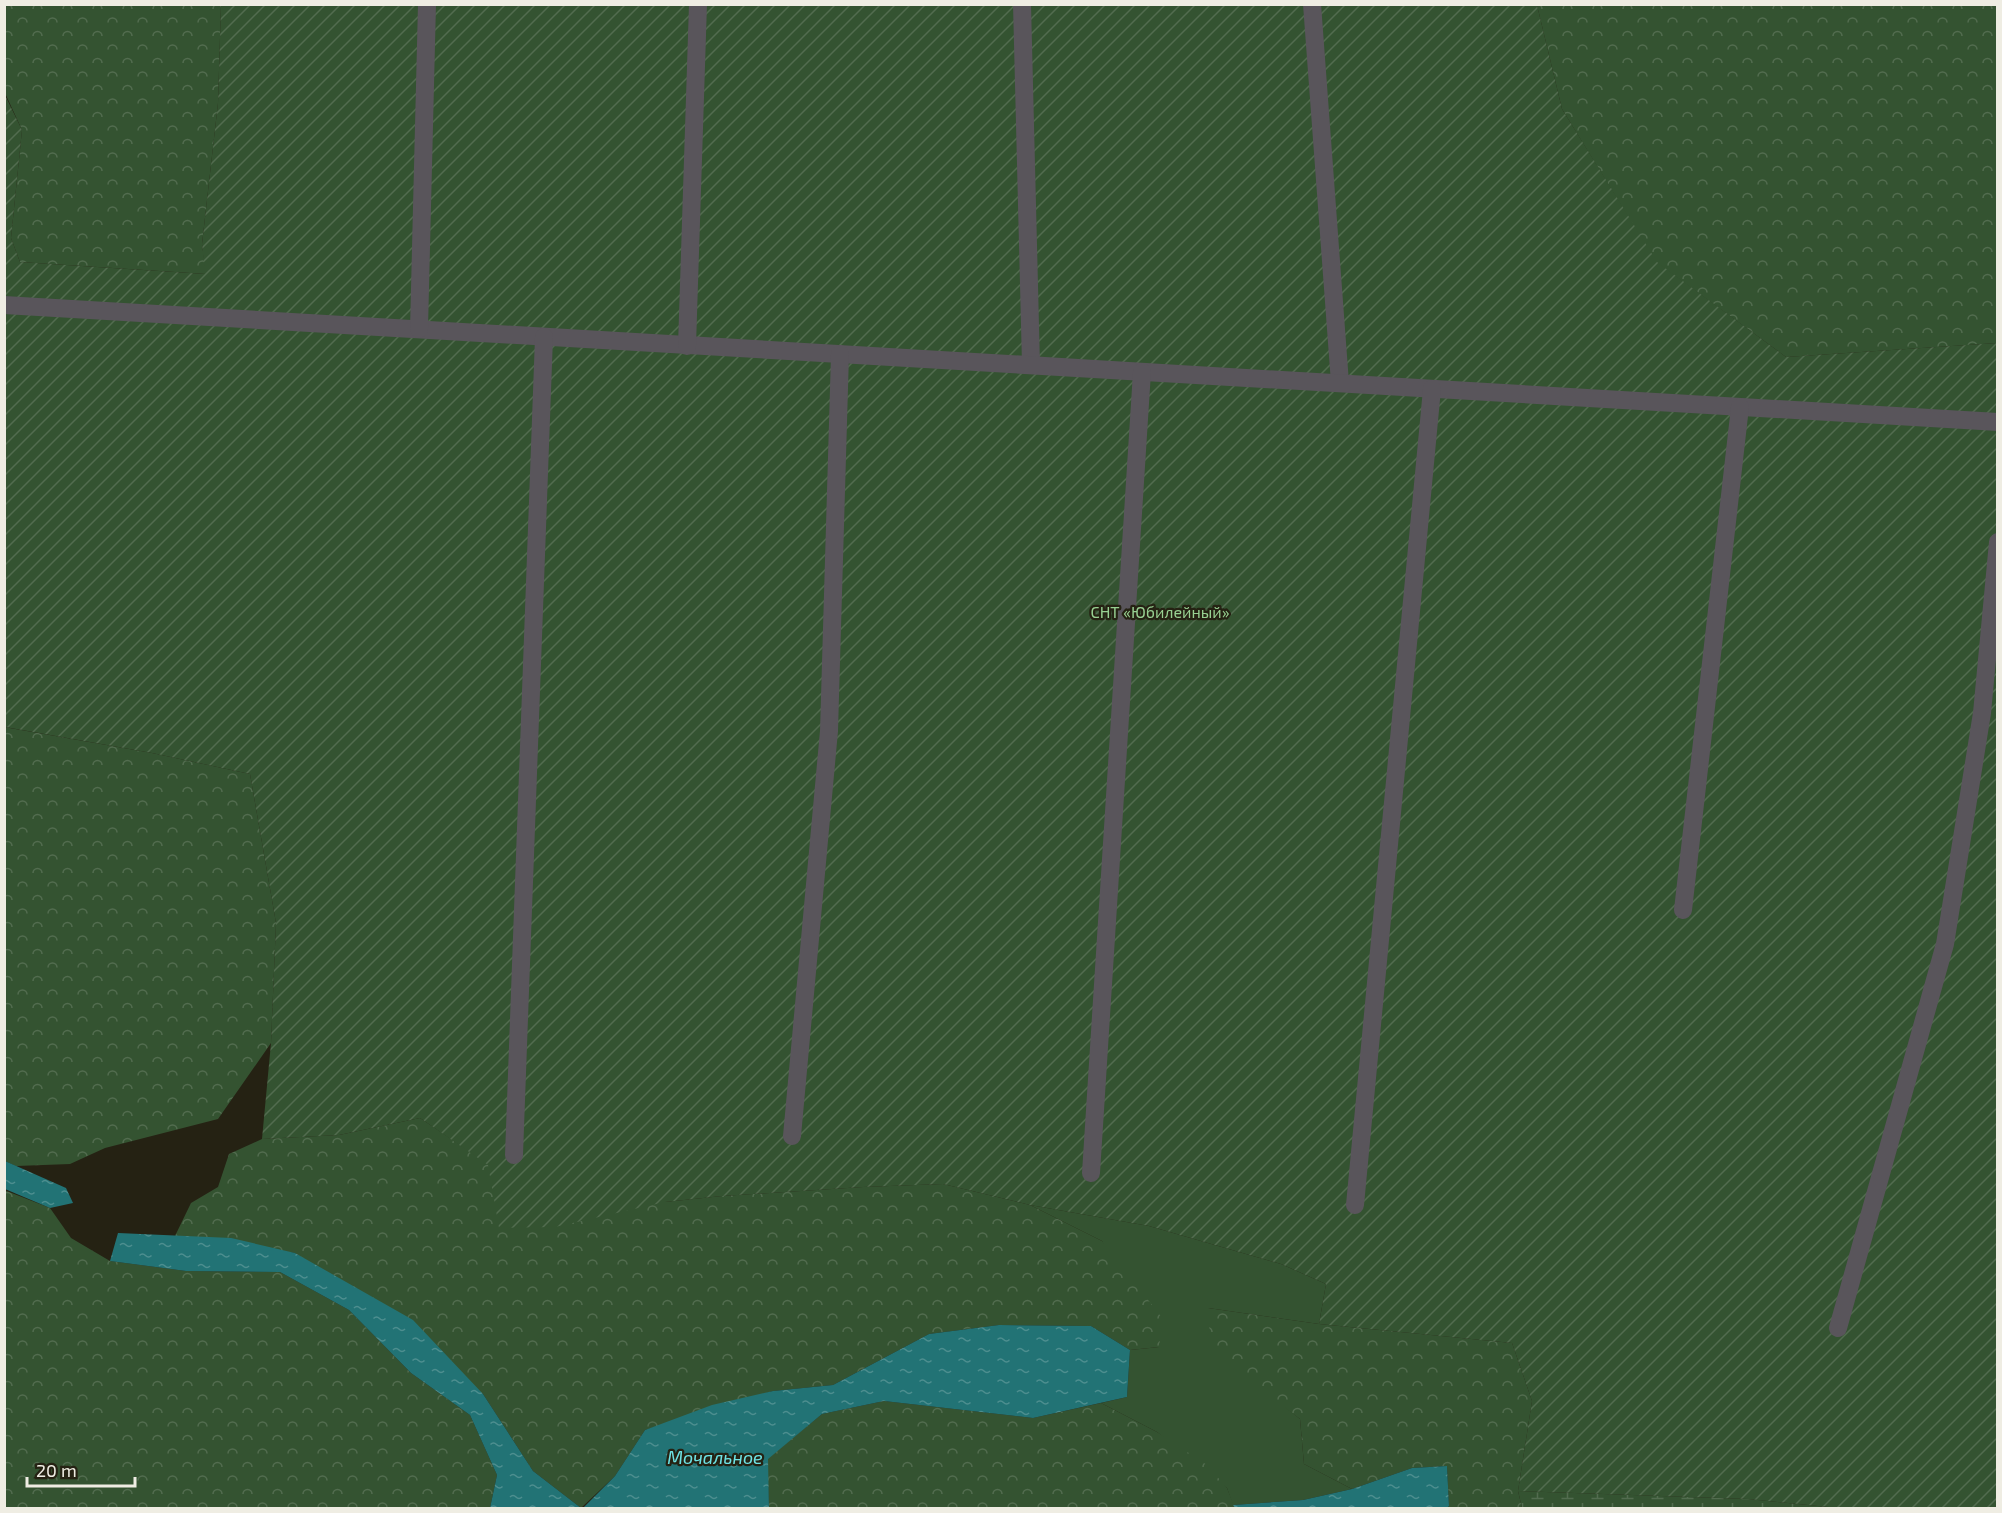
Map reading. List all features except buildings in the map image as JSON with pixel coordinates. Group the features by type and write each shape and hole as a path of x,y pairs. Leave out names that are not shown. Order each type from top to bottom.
{"street":[{"path":"419,329 427,4"},
{"path":"687,346 698,4"},
{"path":"1022,4 1031,365"},
{"path":"1312,4 1340,383"},
{"path":"4,305 1998,422"},
{"path":"514,1155 544,337"},
{"path":"792,1136 829,731 840,354"},
{"path":"1091,1173 1142,372"},
{"path":"1355,1205 1432,389"},
{"path":"1683,910 1740,407"},
{"path":"1838,1328 1945,944 1982,713 1998,542"}],"green space":[{"path":"5,5 221,5 218,103 202,244 206,274 20,262 11,238 22,130 5,93"},
{"name":"СНТ «Юбилейный»","path":"221,5 1537,5 1562,109 1657,262 1786,357 1997,343 1997,1508 1838,1508 1748,1499 1518,1491 1532,1401 1512,1343 1319,1324 1326,1284 1281,1264 1149,1226 1030,1205 943,1184 722,1196 665,1202 555,1227 499,1228 488,1165 420,1118 339,1135 262,1139 271,1043 276,923 250,774 152,753 5,727 4,93 22,130 11,238 20,262 205,274 202,244 218,103"},
{"path":"1537,5 1997,5 1997,343 1786,357 1656,262 1562,109"},
{"path":"4,727 152,753 250,774 276,923 271,1043 218,1119 105,1148 70,1164 16,1166 5,1161"},
{"path":"420,1118 488,1164 665,1202 722,1196 943,1184 1030,1205 1102,1241 1163,1319 1159,1347 1130,1350 1091,1326 999,1325 929,1334 833,1385 773,1391 645,1430 615,1476 581,1508 533,1471 483,1394 295,1253 175,1236 191,1203 218,1187 229,1154 262,1139 339,1135"},
{"path":"4,1190 50,1208 71,1238 110,1261 186,1271 280,1272 349,1310 411,1373 470,1415 497,1475 490,1508 5,1508"},
{"path":"1030,1205 1149,1226 1281,1264 1326,1284 1319,1324 1208,1308 1274,1398 1300,1419 1304,1464 1352,1489 1303,1500 1233,1505 1227,1488 1157,1432 1101,1403 1127,1397 1130,1350 1159,1347 1102,1241"},
{"path":"1208,1308 1319,1324 1512,1343 1532,1401 1518,1491 1522,1508 1447,1508 1449,1506 1447,1466 1412,1468 1352,1489 1304,1464 1300,1419 1211,1352"},
{"path":"884,1401 1033,1418 1101,1403 1157,1432 1207,1465 1227,1488 1235,1508 769,1508 767,1459 822,1414"},
{"path":"1518,1491 1748,1499 1838,1508 1522,1508"}],"water":[{"path":"5,1161 66,1188 73,1203 50,1208 5,1189"},
{"path":"118,1233 231,1238 295,1253 413,1320 483,1394 533,1471 581,1508 490,1508 497,1475 470,1415 411,1373 349,1310 280,1272 186,1271 110,1261"},
{"name":"Мочальное","path":"999,1325 1091,1326 1130,1350 1127,1397 1033,1418 884,1401 822,1414 768,1459 769,1508 583,1508 615,1476 645,1430 712,1405 773,1391 833,1385 929,1334"},
{"path":"1447,1466 1449,1506 1447,1508 1235,1508 1233,1505 1303,1500 1352,1489 1412,1468"}]}
